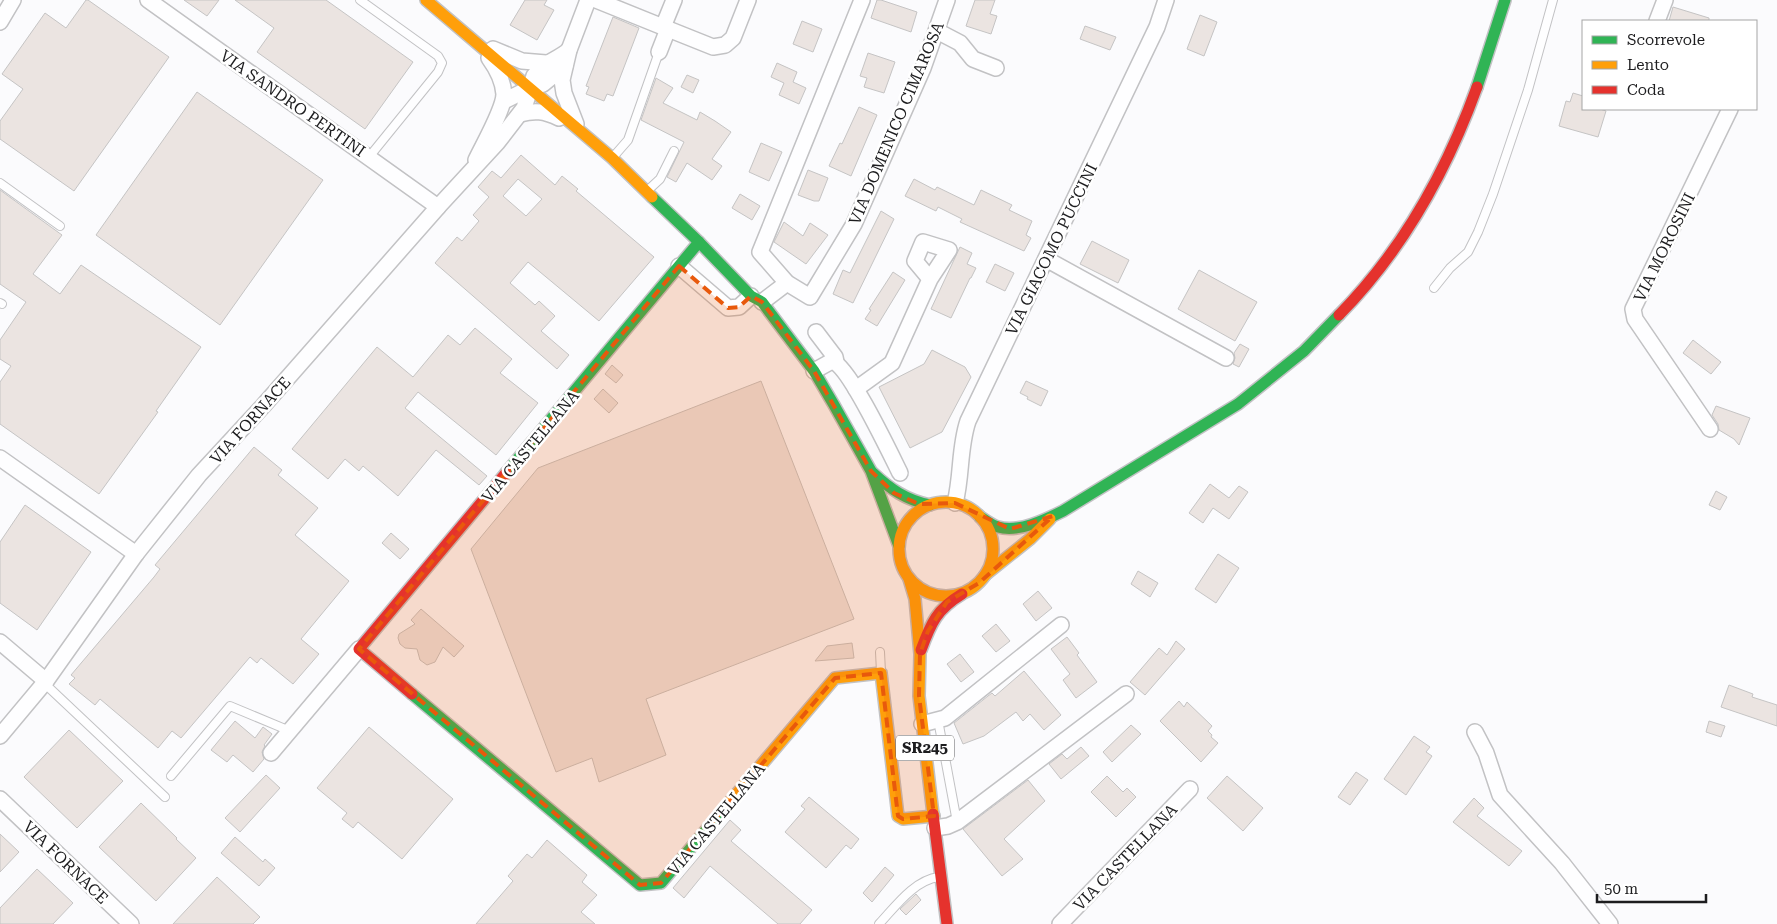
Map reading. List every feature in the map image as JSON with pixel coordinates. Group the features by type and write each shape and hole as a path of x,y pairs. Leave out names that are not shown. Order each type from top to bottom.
{"street":[{"path":"0,22 13,0"},
{"name":"VIA SANDRO PERTINI","path":"148,0 438,207"},
{"path":"426,0 612,158 700,242 756,299 814,371 871,470 899,546 902,566 909,579 919,588 935,595 944,596 962,594 971,590 986,575 1030,539 1053,516 1238,404 1304,351 1356,298 1397,245 1440,172 1474,97 1505,0"},
{"path":"578,128 564,93 562,80 569,50 588,0"},
{"path":"596,0 713,47 725,45 733,38 748,0"},
{"path":"659,52 674,0"},
{"name":"VIA DOMENICO CIMAROSA","path":"862,0 760,252 807,304 854,224 893,137 937,31 947,0"},
{"name":"VIA GIACOMO PUCCINI","path":"955,503 961,474 963,435 968,421 1157,27 1166,0"},
{"path":"1656,20 1665,0"},
{"path":"937,31 960,43 973,59 996,68"},
{"path":"476,41 499,53 522,61 546,63 569,50"},
{"path":"476,41 500,75 503,84 504,101 530,88 543,84 565,66"},
{"name":"VIA FORNACE","path":"0,736 45,682 136,554 199,475 263,406 438,207 497,143 524,108 534,76 546,63"},
{"name":"VIA FORNACE","path":"470,173 504,101"},
{"path":"520,114 538,110 545,111 578,128"},
{"name":"VIA MOROSINI","path":"1710,429 1635,319 1633,310 1730,110"},
{"name":"VIA CASTELLANA","path":"271,753 360,650 700,242"},
{"path":"1046,260 1226,358"},
{"path":"679,266 728,308 756,299 787,283"},
{"path":"856,390 892,363 930,279"},
{"path":"816,332 856,390 900,473"},
{"path":"814,371 832,361 836,362"},
{"path":"0,458 136,554"},
{"path":"871,470 894,493 907,500 930,505"},
{"path":"899,546 901,533 908,521 930,505 946,502 955,503 969,508 980,517 997,526 1010,528 1053,516"},
{"path":"980,517 988,527 992,539 992,558 986,575"},
{"name":"SR245","path":"909,579 915,599 920,654 919,696 947,924"},
{"name":"SR245","path":"920,654 938,612 947,602 962,594"},
{"path":"922,724 945,718 1061,626"},
{"path":"0,642 45,682"},
{"name":"VIA CASTELLANA","path":"360,650 640,885 661,883 834,678 881,673"},
{"path":"881,673 898,816 903,819 935,822 948,826 957,822 1126,694"},
{"path":"1475,732 1486,753 1500,795 1562,863 1610,924"},
{"name":"VIA CASTELLANA","path":"1060,924 1190,789"},
{"name":"VIA FORNACE","path":"0,799 131,924"}],"lane":[{"path":"360,0 438,56 442,63 438,72 369,157"},
{"path":"1434,288 1450,268 1468,252 1478,232 1493,194 1528,90 1553,0"},
{"path":"612,158 628,140 659,52"},
{"path":"647,191 660,179 674,151"},
{"path":"0,183 60,226"},
{"path":"880,652 881,673"},
{"path":"45,682 165,797"},
{"path":"171,776 230,706 290,731"},
{"path":"938,720 957,822"},
{"path":"879,924 912,890 927,880 941,877"}],"highlighted area":[{"path":"679,266 728,308 739,307 751,296 762,302 814,371 871,471 894,493 919,504 955,503 1010,529 1053,516 979,583 947,602 928,631 920,654 919,696 934,816 903,819 898,816 881,673 835,678 661,883 640,885 359,649"}],"building":[{"path":"86,0 169,57 74,191 0,139 0,121 23,89 2,74 45,13 66,28"},
{"path":"184,0 219,0 207,16"},
{"path":"235,0 326,0 413,62 365,129 257,52 274,28"},
{"path":"525,0 547,0 544,5 554,10 537,40 510,25"},
{"path":"877,0 917,12 911,32 871,18"},
{"path":"975,0 995,0 990,14 997,16 991,34 966,26"},
{"path":"1673,7 1709,18 1709,20 1669,20"},
{"path":"1200,15 1217,22 1204,56 1187,49"},
{"path":"613,17 639,28 613,96 607,94 604,101 586,94 589,87 586,86"},
{"path":"802,21 822,29 813,52 793,44"},
{"path":"1085,26 1116,37 1110,50 1080,39"},
{"path":"868,53 895,62 884,93 864,87 867,78 860,76"},
{"path":"777,63 797,72 793,82 806,88 799,104 779,95 784,83 771,77"},
{"path":"687,75 699,80 693,93 681,87"},
{"path":"656,78 673,88 663,103 697,120 700,112 731,132 712,159 722,166 712,180 687,163 676,182 667,177 684,142 641,120"},
{"path":"197,92 323,180 220,325 96,235"},
{"path":"1573,93 1582,96 1582,110 1606,111 1598,137 1559,126 1566,101 1570,102"},
{"path":"859,107 877,115 851,176 829,166 840,143 842,144"},
{"path":"761,143 782,152 769,181 749,172"},
{"path":"521,155 555,185 562,176 578,189 576,191 654,257 599,321 528,262 510,283 535,305 539,301 555,316 541,331 569,355 557,369 435,263 457,237 462,241 479,221 473,215 489,197 478,187 492,171 501,178","holes":["518,179 542,199 526,216 503,196"]},
{"path":"808,170 828,178 819,201 798,195"},
{"path":"914,179 935,190 937,187 974,205 981,190 1012,205 1009,210 1032,221 1026,235 1031,238 1024,251 960,222 962,219 938,207 936,211 905,196"},
{"path":"0,190 62,235 33,274 60,294 81,265 201,347 156,411 158,412 99,494 0,424 0,382 11,366 0,359 0,340 26,302 0,284"},
{"path":"740,194 760,206 752,220 732,208"},
{"path":"881,211 894,219 853,303 833,294 843,270 850,273"},
{"path":"784,222 803,236 810,223 828,235 806,264 774,242"},
{"path":"1092,241 1129,260 1118,283 1080,264"},
{"path":"960,247 972,253 967,264 976,268 951,318 931,309"},
{"path":"995,264 1014,273 1005,291 986,282"},
{"path":"1199,270 1257,302 1235,341 1178,309"},
{"path":"893,272 905,280 877,326 865,319 871,310 869,309"},
{"path":"475,328 512,359 500,373 538,403 496,455 418,392 405,408 487,476 479,485 436,450 398,496 363,466 359,471 345,459 328,479 292,449 377,347 413,377 448,335 460,345"},
{"path":"1693,340 1721,362 1711,374 1683,353"},
{"path":"1240,344 1249,349 1239,367 1233,364 1234,353"},
{"path":"932,350 965,367 971,377 942,432 910,448 879,387 924,364"},
{"path":"612,365 623,375 616,383 605,374"},
{"path":"761,381 854,619 646,699 666,755 599,782 592,758 556,772 471,549 538,468"},
{"path":"1026,381 1048,391 1041,406 1020,393"},
{"path":"603,389 618,403 609,413 594,399"},
{"path":"1716,406 1750,418 1739,445 1734,439 1719,430 1718,424 1712,415"},
{"path":"254,447 282,470 278,475 318,508 295,535 349,581 301,639 319,654 293,684 261,658 257,663 250,657 181,738 172,731 158,748 100,699 95,705 69,684 75,678 71,675 154,577 160,569 155,565"},
{"path":"1210,484 1229,498 1239,486 1248,492 1229,519 1213,508 1203,523 1189,513"},
{"path":"1716,491 1727,497 1720,510 1709,505"},
{"path":"25,505 91,552 37,630 0,603 0,542"},
{"path":"391,533 409,549 400,559 382,543"},
{"path":"1218,554 1239,568 1216,603 1195,589"},
{"path":"1138,571 1158,583 1150,597 1131,584"},
{"path":"1038,591 1052,608 1036,621 1023,604"},
{"path":"421,609 464,646 454,657 443,647 435,662 427,665 420,660 417,649 405,648 400,644 399,634 415,624 411,620"},
{"path":"996,624 1010,641 996,652 982,636"},
{"path":"1067,637 1079,653 1077,655 1097,682 1076,698 1063,680 1070,674 1051,649"},
{"path":"1176,641 1185,649 1145,695 1130,682 1159,648 1167,655"},
{"path":"852,643 854,658 815,661 827,646"},
{"path":"960,654 974,672 961,682 947,664"},
{"path":"1024,671 1061,715 1044,730 1030,714 1023,721 1016,712 984,736 963,744 954,723 992,693 995,696"},
{"path":"1729,685 1753,694 1752,697 1777,705 1777,726 1721,707"},
{"path":"1179,701 1184,707 1187,702 1212,726 1208,731 1212,735 1211,737 1218,743 1201,762 1160,721"},
{"path":"235,721 255,738 263,727 272,734 264,745 262,752 264,759 253,772 233,755 227,762 211,750"},
{"path":"1709,721 1725,726 1721,737 1706,732"},
{"path":"1131,725 1141,734 1112,762 1103,752"},
{"path":"369,727 453,799 402,859 358,822 353,828 342,819 347,813 317,788"},
{"path":"69,730 123,781 77,828 24,777"},
{"path":"1414,736 1430,747 1426,752 1432,756 1406,795 1384,779"},
{"path":"1081,747 1089,756 1061,779 1049,764 1062,754 1067,759"},
{"path":"1356,772 1368,780 1350,805 1338,797"},
{"path":"266,775 280,788 240,832 225,818"},
{"path":"1107,776 1123,792 1127,788 1136,797 1116,817 1091,792"},
{"path":"1227,776 1263,808 1243,831 1207,798"},
{"path":"1028,780 1045,801 1004,839 1023,859 1002,876 963,829"},
{"path":"809,797 859,839 851,849 846,845 826,868 785,832 805,809 801,806"},
{"path":"1474,798 1484,808 1477,816 1522,851 1509,866 1453,822"},
{"path":"141,803 196,858 156,901 99,847"},
{"path":"730,820 741,830 731,841 812,910 800,924 778,924 710,866 684,898 673,888"},
{"path":"0,834 19,852 0,872"},
{"path":"235,837 263,862 265,859 275,868 259,886 221,853"},
{"path":"547,840 587,875 582,882 597,895 581,912 595,924 476,924 513,881 508,876 527,854 532,858"},
{"path":"885,867 894,875 872,902 863,893"},
{"path":"37,869 73,903 53,924 0,924 0,908"},
{"path":"217,877 260,917 253,924 173,924"},
{"path":"916,894 921,900 906,915 900,909"}],"traffic: fast":[{"path":"1477,87 1505,0"},
{"path":"652,197 751,296 762,302 814,371 871,471 899,546"},
{"path":"506,473 699,242"},
{"path":"980,517 998,527 1014,528 1031,525 1063,511 1238,404 1304,351 1339,315"},
{"path":"873,473 899,493 930,505"},
{"path":"412,694 640,885 661,883 723,810"}],"traffic: slow":[{"path":"426,0 612,158 652,197"},
{"path":"946,502 964,506 979,516 989,531 993,549 989,567 979,582 964,592 946,596 928,592 913,582 903,567 899,549 903,531 913,516 928,506 946,502"},
{"path":"985,575 1030,539 1050,519"},
{"path":"909,579 915,599 920,654 919,696 933,814"},
{"path":"723,810 835,678 881,673 898,816 903,819 934,816"}],"traffic: jam":[{"path":"1339,315 1383,264 1420,208 1452,149 1477,87"},
{"path":"412,694 359,649 506,473"},
{"path":"921,650 936,617 946,605 962,594"},
{"path":"933,814 947,924"}]}
